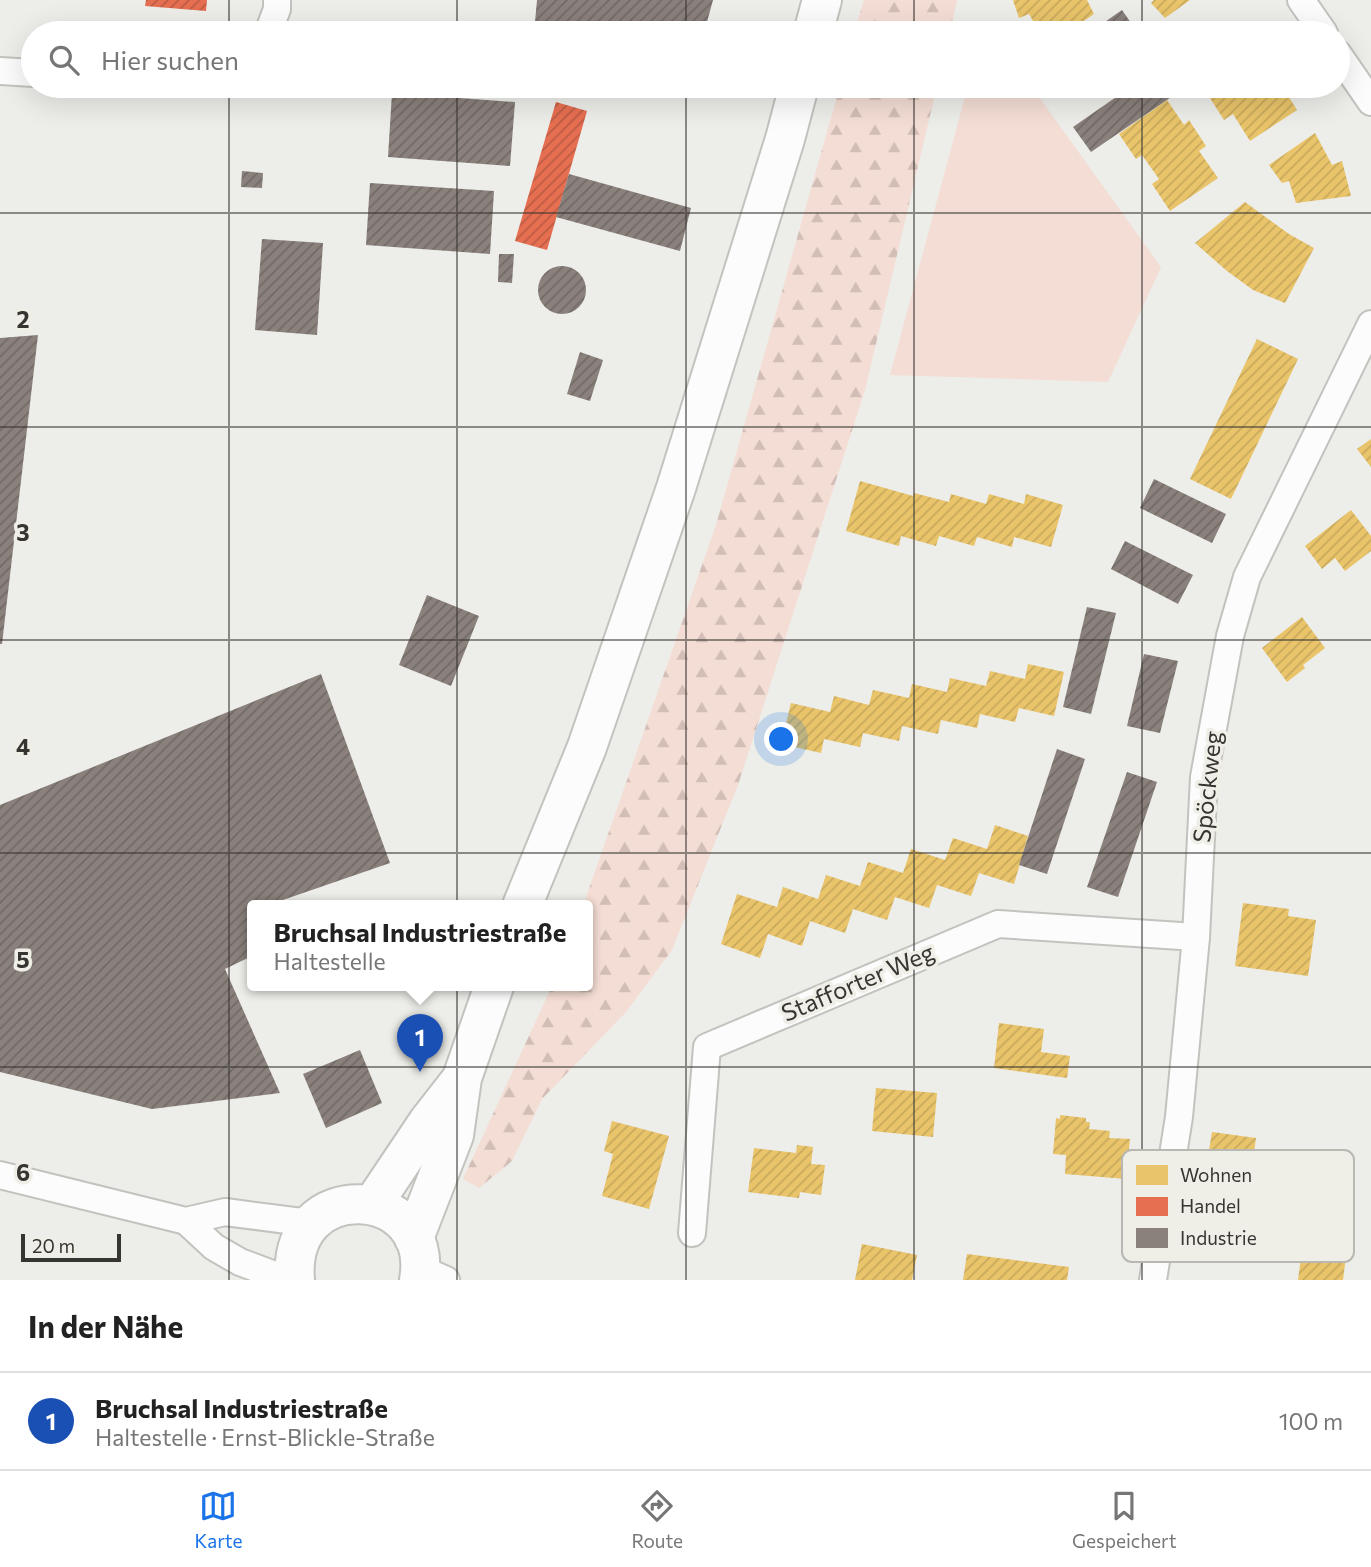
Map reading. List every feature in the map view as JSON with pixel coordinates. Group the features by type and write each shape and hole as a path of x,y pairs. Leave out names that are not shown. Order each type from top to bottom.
{"main road":[{"path":"816,21 822,0"},
{"path":"524,900 587,747 676,488 796,98"},
{"path":"425,1267 454,1135 462,1078 492,991"},
{"path":"373,1205 428,1122 462,1078"},
{"path":"295,1280 293,1262 298,1241 310,1223 327,1210 347,1203 373,1205 387,1210 403,1222 425,1267"}],"street":[{"path":"272,21 277,0"},
{"path":"1301,0 1316,21"},
{"path":"0,71 21,72"},
{"path":"1350,71 1371,102"},
{"name":"Spöckweg","path":"1175,1150 1180,1117 1196,937 1204,777 1230,636 1247,577 1371,324"},
{"name":"Stafforter Weg","path":"692,1233 707,1046 999,924 1196,937"},
{"path":"0,1175 186,1221 225,1212 310,1223"},
{"path":"186,1221 214,1247 240,1262 288,1280"},
{"name":"Spöckweg","path":"1153,1280 1156,1262"}],"green space":[{"path":"864,0 957,0 953,21 858,21"},
{"path":"837,98 934,98 865,390 738,785 672,950 626,1012 542,1099 512,1161 479,1188 463,1179 550,991 593,991 593,900 585,900 716,525"},
{"path":"965,98 1040,98 1161,267 1108,382 890,375"}],"building: Wohnen":[{"path":"1013,0 1087,0 1094,14 1084,21 1033,21 1029,14 1019,18"},
{"path":"1154,0 1190,0 1165,18 1151,3"},
{"path":"1210,98 1290,98 1297,110 1250,141 1233,114 1224,120"},
{"path":"1167,100 1184,125 1189,120 1206,146 1199,151 1218,178 1170,211 1152,184 1159,179 1142,155 1136,159 1119,134"},
{"path":"1315,133 1332,165 1342,161 1351,196 1296,203 1289,181 1282,183 1269,165"},
{"path":"1245,202 1289,234 1314,248 1285,303 1253,290 1195,243"},
{"path":"1257,339 1298,359 1231,499 1190,479"},
{"path":"1371,439 1371,467 1357,449"},
{"path":"860,481 913,496 914,493 949,502 951,494 986,504 989,494 1024,504 1026,494 1063,505 1051,547 1014,537 1012,547 977,537 974,546 939,536 936,546 901,536 899,546 846,531"},
{"path":"1351,510 1371,536 1371,551 1345,571 1335,558 1322,569 1305,546"},
{"path":"1302,617 1325,648 1287,682 1262,648"},
{"path":"1028,664 1064,672 1054,716 1019,708 1015,722 980,714 977,728 941,720 938,734 902,726 899,741 863,733 860,747 824,739 821,753 781,744 791,703 830,712 834,696 869,705 873,690 909,698 912,684 947,692 950,678 986,686 990,671 1025,679"},
{"path":"995,825 1028,836 1014,884 979,873 971,896 937,885 929,908 895,897 887,920 853,909 845,933 810,921 802,946 768,934 760,958 721,944 737,894 777,907 783,887 818,899 826,875 860,886 868,862 903,873 911,849 945,860 953,838 987,849"},
{"path":"1243,903 1289,909 1288,916 1316,920 1308,976 1235,966"},
{"path":"999,1023 1044,1029 1041,1052 1070,1056 1067,1078 994,1068"},
{"path":"876,1088 937,1093 933,1137 872,1131"},
{"path":"1060,1115 1086,1118 1086,1122 1090,1122 1089,1129 1110,1131 1109,1138 1130,1139 1129,1150 1122,1150 1122,1179 1065,1174 1066,1155 1053,1154 1056,1118 1060,1119"},
{"path":"612,1121 669,1136 649,1209 602,1196 613,1154 604,1151"},
{"path":"1212,1132 1256,1138 1254,1150 1209,1150"},
{"path":"797,1145 813,1147 811,1164 825,1165 821,1195 800,1192 799,1198 748,1192 754,1148 796,1153"},
{"path":"862,1244 917,1255 912,1280 855,1280"},
{"path":"967,1254 1069,1267 1067,1280 963,1280"},
{"path":"1300,1262 1345,1262 1343,1280 1298,1280"}],"building: Handel":[{"path":"146,0 207,0 206,11 145,6"},
{"path":"556,102 587,111 547,250 515,241"}],"building: Industrie":[{"path":"537,0 713,0 707,21 535,21"},
{"path":"1122,10 1130,21 1106,21"},
{"path":"392,98 460,98 515,102 510,166 388,157"},
{"path":"1115,98 1170,98 1091,152 1073,127"},
{"path":"242,171 263,173 262,188 241,187"},
{"path":"569,174 691,208 680,251 556,217"},
{"path":"370,183 494,191 490,254 366,245"},
{"path":"262,239 323,243 317,335 255,330"},
{"path":"499,254 514,254 512,283 498,282"},
{"path":"562,266 579,273 586,290 579,307 562,314 545,307 538,290 545,273"},
{"path":"38,335 2,644 0,644 0,338"},
{"path":"580,352 603,360 590,401 567,394"},
{"path":"1154,479 1226,514 1212,543 1140,508"},
{"path":"1125,541 1193,575 1178,604 1111,569"},
{"path":"427,595 479,616 451,686 399,665"},
{"path":"1087,607 1116,613 1091,714 1063,707"},
{"path":"1144,654 1178,661 1160,733 1127,726"},
{"path":"321,674 390,863 283,900 247,900 247,958 225,969 280,1093 152,1109 0,1072 0,805"},
{"path":"1057,749 1085,759 1047,874 1019,865"},
{"path":"1127,772 1157,782 1118,897 1087,887"},
{"path":"360,1050 382,1103 326,1128 303,1074"}],"place":[{"name":"Bruchsal Industriestraße","path":"420,1072"}]}
